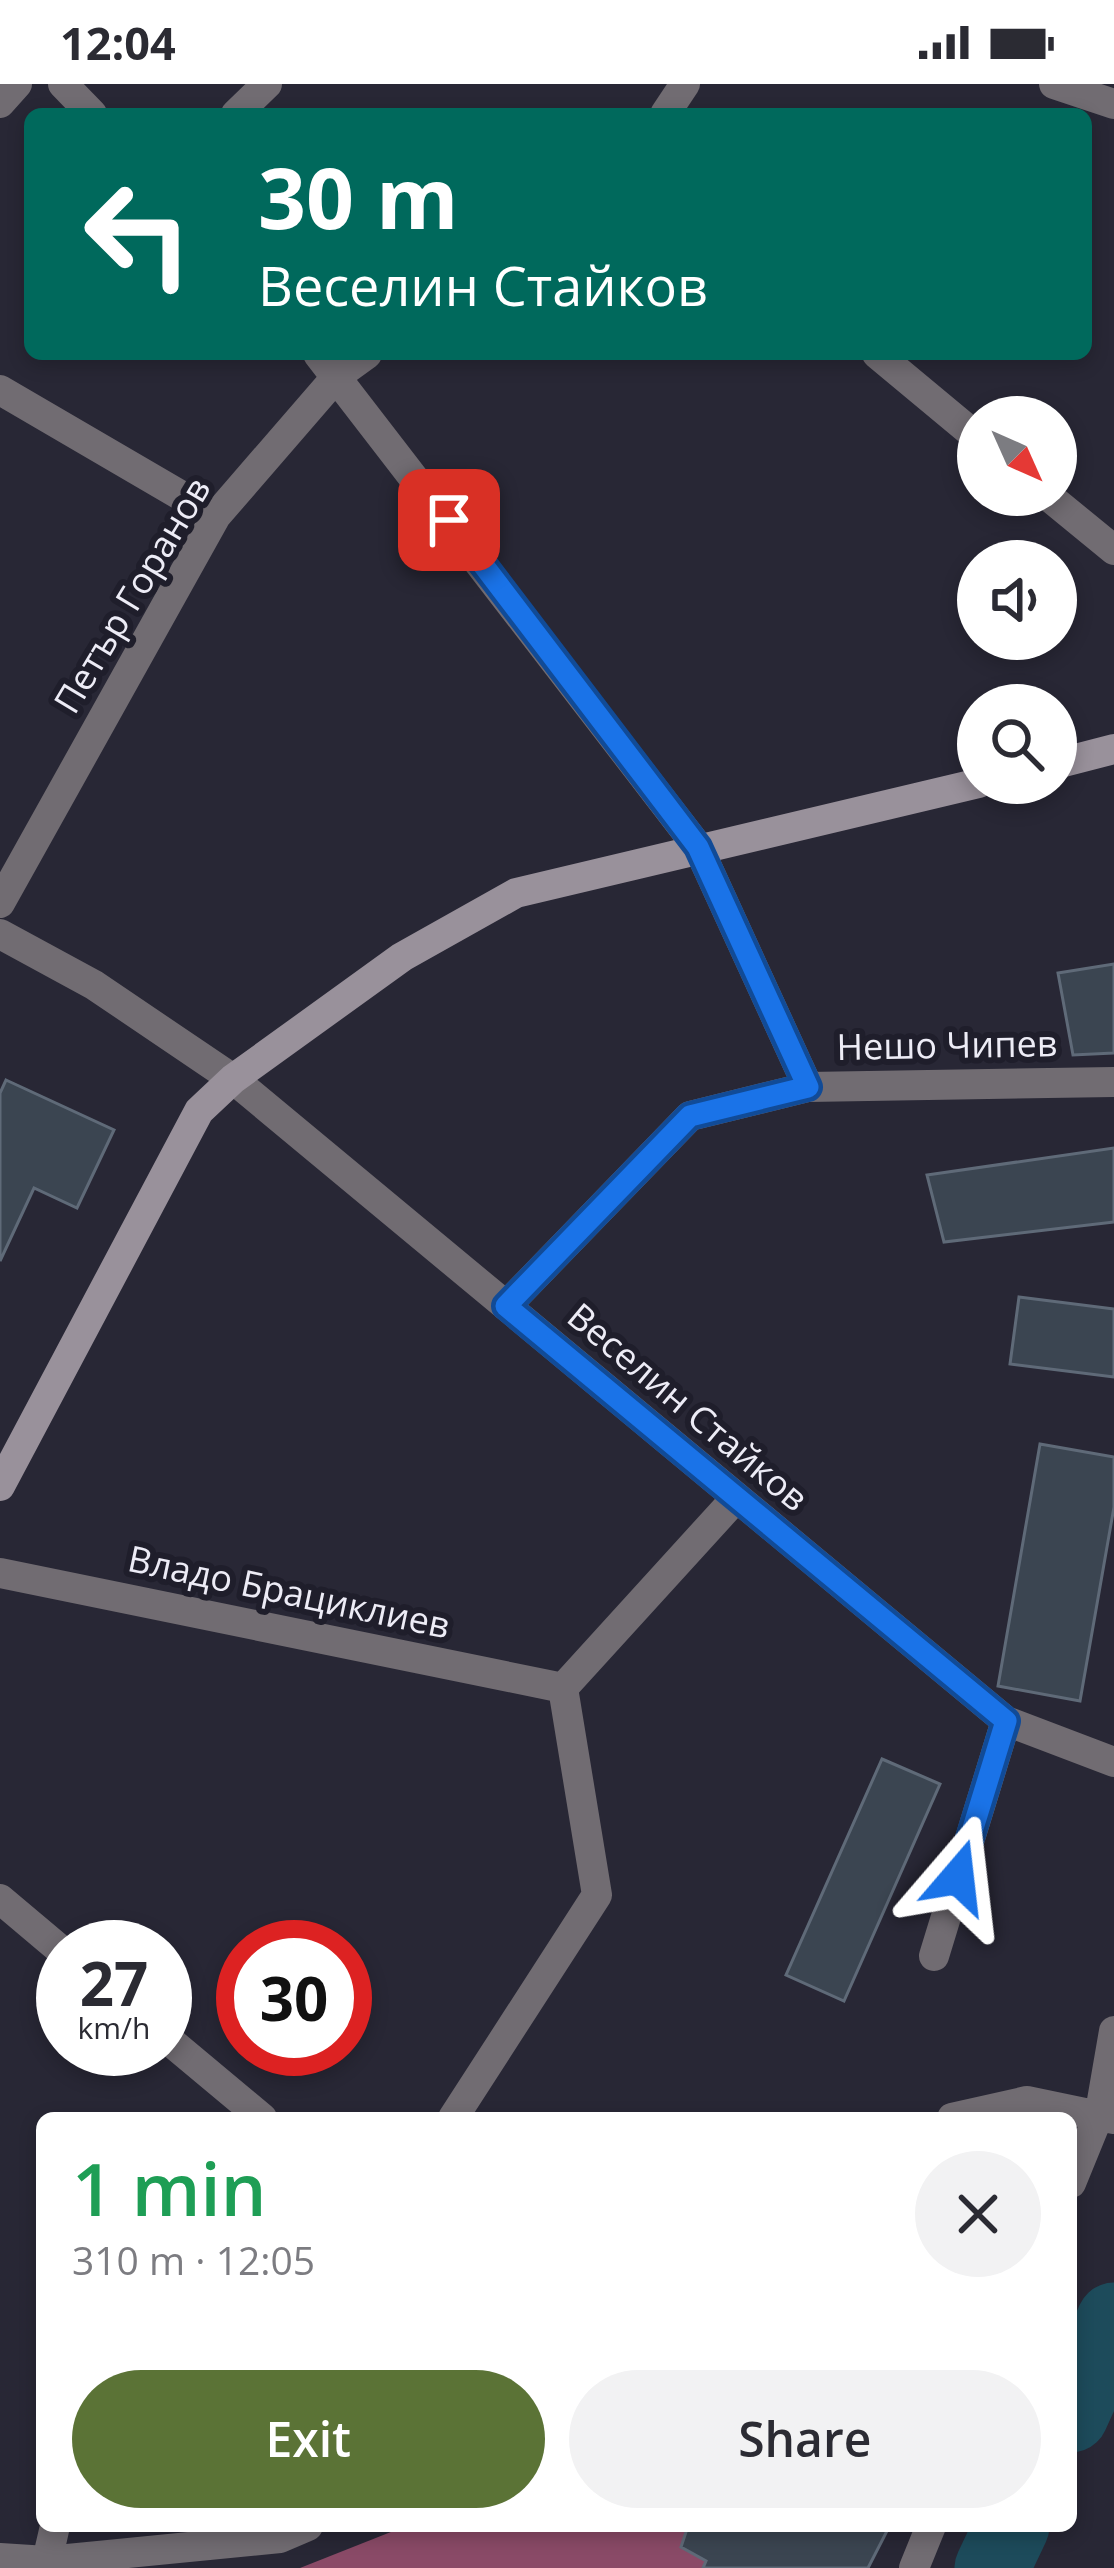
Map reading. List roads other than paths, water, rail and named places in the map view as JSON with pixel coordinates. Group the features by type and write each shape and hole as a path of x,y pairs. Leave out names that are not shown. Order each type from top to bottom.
{"street":[{"path":"0,103 17,84"},
{"path":"63,84 86,108"},
{"path":"242,108 267,84"},
{"path":"1054,84 1114,104"},
{"path":"884,360 957,421"},
{"path":"328,365 698,847 808,1087"},
{"name":"Петър Горанов","path":"0,903 217,515 328,365"},
{"path":"0,390 217,515"},
{"path":"1073,516 1114,550"},
{"path":"1077,759 1114,749"},
{"path":"0,1486 199,1111 233,1079 401,957 516,893 957,788"},
{"name":"Веселин Стайков","path":"0,934 94,985 233,1079 1006,1721 1114,1762"},
{"name":"Нешо Чипев","path":"506,1306 690,1116 808,1087 1114,1082"},
{"path":"457,2112 597,1895 563,1688 736,1498"},
{"name":"Владо Брациклиев","path":"0,1573 563,1688"},
{"path":"934,1956 1006,1721"},
{"path":"0,1899 36,1929"},
{"path":"1077,2171 1107,2115 1114,2031"},
{"path":"192,2060 255,2112"},
{"path":"978,2112 1027,2101 1107,2115"},
{"path":"47,2560 54,2532"},
{"path":"0,2558 47,2560 280,2538 294,2532"},
{"path":"914,2568 929,2532"}],"waterway":[{"path":"1077,2402 1114,2320"},
{"path":"992,2568 1009,2532"}]}
